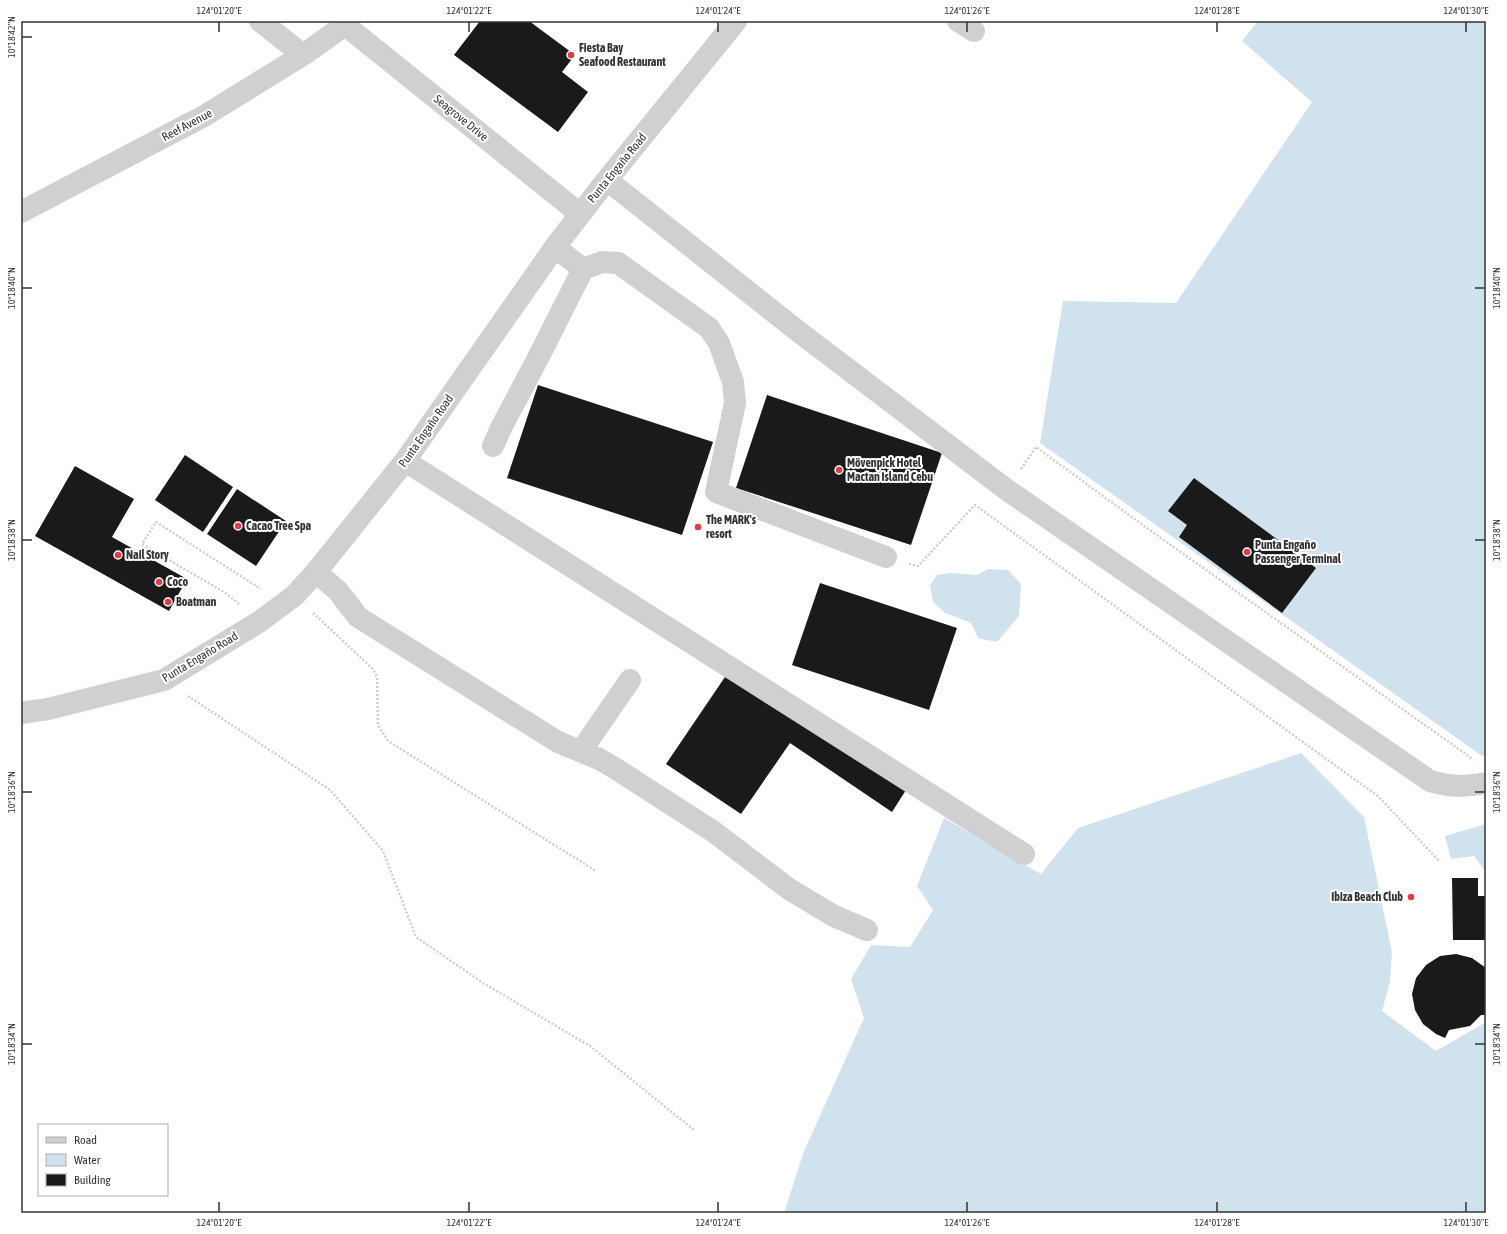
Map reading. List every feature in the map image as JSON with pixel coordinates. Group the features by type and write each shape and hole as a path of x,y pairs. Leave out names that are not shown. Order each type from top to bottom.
{"street":[{"path":"260,21 303,55"},
{"name":"Punta Engaño Road","path":"21,713 48,709 164,680 259,622 288,600 316,572 405,461 555,247 607,180 736,21"},
{"name":"Reef Avenue","path":"21,212 204,116 303,55 345,23"},
{"name":"Seagrove Drive","path":"345,23 580,214"},
{"path":"607,180 799,332 1007,490 1430,781 1464,787 1486,783"},
{"path":"555,247 583,268"},
{"path":"493,446 500,428 539,356 583,268 602,262 618,263 709,328 719,343 733,382 735,403 716,492 886,557"},
{"path":"405,461 1024,854"},
{"path":"316,572 338,591 358,617 558,742 599,758 714,832 789,889 834,916 867,930"},
{"path":"581,751 630,680"}],"path":[{"path":"1007,490 1036,447 1144,526 1470,757 1474,762"},
{"path":"886,557 918,566 976,505 1379,797 1439,861"},
{"path":"259,622 227,594 142,544 156,522 288,600 373,669 377,677 378,726 388,741 596,871"},
{"path":"164,680 330,790 383,851 416,937 483,983 590,1046 694,1130"}],"water":[{"path":"1258,21 1486,21 1486,755 1482,756 1040,443 1063,301 1176,303 1312,102 1242,41"},
{"path":"988,569 1008,570 1021,584 1019,616 997,642 978,638 971,623 945,613 933,602 930,585 937,575 951,573 977,575"},
{"path":"1301,753 1364,817 1392,952 1390,982 1382,1011 1436,1051 1486,1022 1486,1213 784,1213 804,1151 864,1018 851,979 871,945 910,947 933,910 917,886 944,818 1041,874 1078,828"},
{"path":"1486,824 1486,872 1474,856 1451,859 1445,836"}],"building":[{"path":"480,21 529,21 575,55 562,72 588,92 558,132 454,55"},
{"path":"538,385 713,442 682,535 507,478"},
{"name":"Mövenpick Hotel Mactan Island Cebu","path":"767,395 942,453 911,545 736,488"},
{"path":"185,455 233,487 203,532 155,500"},
{"path":"75,466 134,499 112,537 187,579 169,611 35,536"},
{"name":"Punta Engaňo Passenger Terminal","path":"1194,478 1316,568 1282,613 1179,537 1187,525 1168,511"},
{"path":"237,489 286,521 256,566 207,534"},
{"path":"820,583 957,628 929,710 792,665"},
{"path":"729,671 906,790 892,812 790,743 741,814 666,764"},
{"path":"1452,878 1478,878 1478,896 1486,896 1486,940 1453,940"},
{"path":"1456,954 1472,958 1486,968 1486,1015 1481,1015 1470,1026 1449,1030 1445,1038 1436,1034 1423,1024 1415,1010 1412,994 1416,978 1426,965 1440,956"}],"place":[{"name":"Fiesta Bay Seafood Restaurant","path":"571,55"},
{"name":"Mövenpick Hotel Mactan Island Cebu","path":"839,470"},
{"name":"Cacao Tree Spa","path":"238,526"},
{"name":"The MARK's resort","path":"698,527"},
{"name":"Punta Engaňo Passenger Terminal","path":"1247,552"},
{"name":"Nail Story","path":"118,555"},
{"name":"Coco","path":"159,582"},
{"name":"Boatman","path":"168,602"},
{"name":"Ibiza Beach Club","path":"1411,897"}]}
